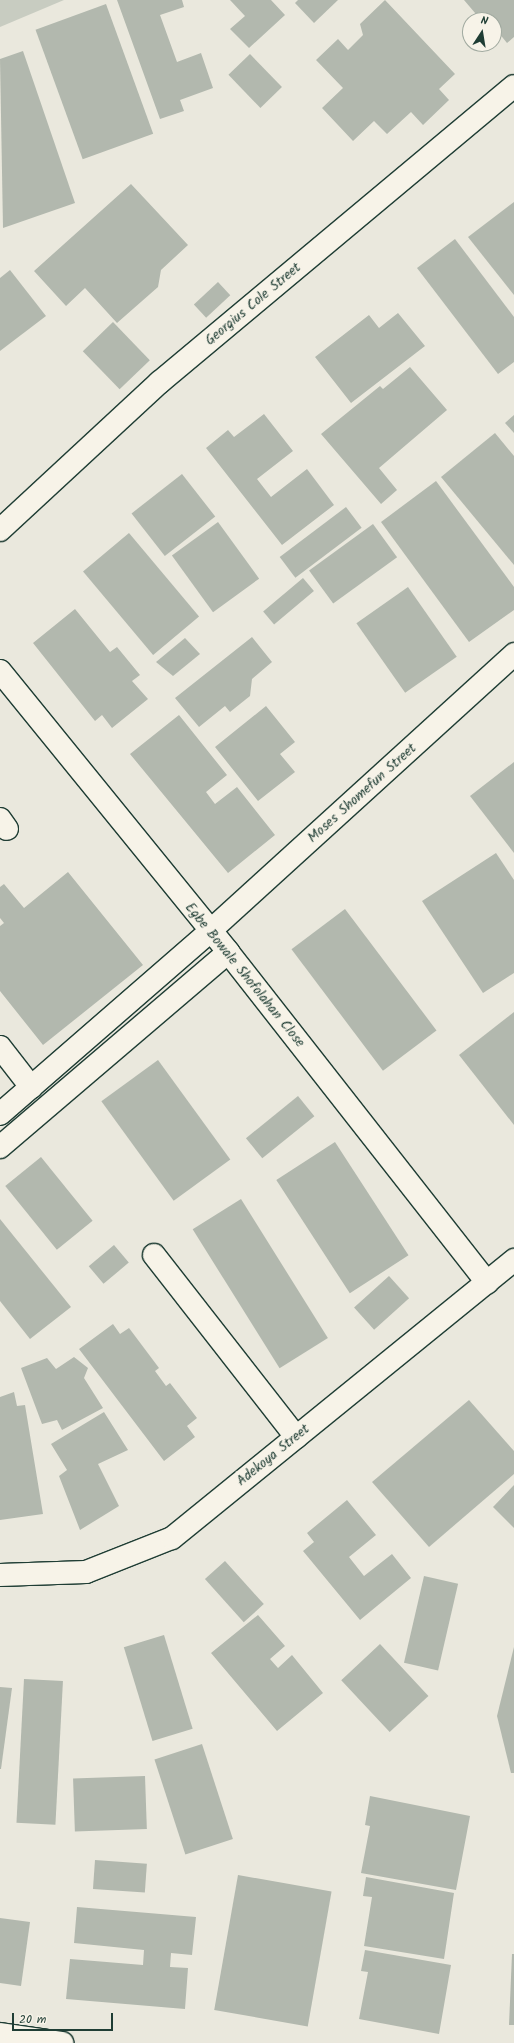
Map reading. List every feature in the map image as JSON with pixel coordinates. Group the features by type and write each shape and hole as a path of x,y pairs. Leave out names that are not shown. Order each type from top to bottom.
{"street":[{"name":"Georgius Cole Street","path":"0,530 160,382 514,86"},
{"name":"Moses Shomefun Street","path":"0,1114 209,932 514,654"},
{"name":"Egbe Bowale Shofolahan Close","path":"0,670 209,932 228,952 487,1282"},
{"path":"0,1146 228,952"},
{"path":"0,1046 31,1087"},
{"path":"154,1256 296,1437"},
{"name":"Adekoya Street","path":"0,1575 86,1572 172,1538 514,1260"},
{"path":"0,2034 62,2043"}],"shaded area":[{"path":"0,0 64,0 0,27"}],"building":[{"path":"117,0 182,0 184,7 160,15 177,62 201,53 213,88 180,100 184,111 160,119"},
{"path":"230,0 271,0 285,15 249,48 230,29 245,16"},
{"path":"298,0 338,0 314,23 295,3"},
{"path":"385,0 455,74 439,89 449,100 423,125 411,112 387,134 374,121 353,141 322,108 343,88 316,60 338,39 348,50 363,35 360,24"},
{"path":"464,0 514,0 514,37 507,43 502,37 502,12 474,12"},
{"path":"106,4 153,134 83,159 36,30"},
{"path":"23,51 75,203 3,228 0,59"},
{"path":"250,54 282,87 260,108 228,75"},
{"path":"131,184 188,245 161,270 158,287 117,323 85,288 66,306 34,271"},
{"path":"514,202 514,295 468,237"},
{"path":"455,239 514,317 514,362 498,374 417,268"},
{"path":"10,270 46,316 0,351 0,278"},
{"path":"218,282 230,295 206,318 194,305"},
{"path":"398,313 425,346 351,403 315,357 369,315 379,328"},
{"path":"113,322 150,360 120,389 83,351"},
{"path":"410,367 447,410 379,468 397,490 381,504 321,434 380,386 383,389"},
{"path":"264,414 293,451 257,479 271,497 307,469 334,505 282,545 206,448 228,430 234,437"},
{"path":"514,415 514,433 505,423"},
{"path":"495,433 514,456 514,565 441,477"},
{"path":"182,474 215,517 165,556 132,513"},
{"path":"436,481 514,587 514,610 469,642 381,522"},
{"path":"346,507 362,528 295,578 280,557"},
{"path":"218,522 259,579 213,612 172,556"},
{"path":"373,524 397,557 333,604 309,570"},
{"path":"129,533 199,616 153,655 83,572"},
{"path":"303,578 314,591 274,624 263,611"},
{"path":"408,587 457,657 405,693 356,623"},
{"path":"75,609 110,652 117,647 140,675 132,681 148,699 112,728 102,715 95,721 33,643"},
{"path":"252,637 272,662 252,679 250,696 230,712 225,706 199,727 175,698"},
{"path":"185,638 200,654 173,676 156,662"},
{"path":"266,706 295,742 280,754 295,772 258,801 215,747"},
{"path":"179,715 227,775 206,792 215,804 237,787 275,835 228,873 130,754"},
{"path":"514,762 514,853 470,796"},
{"path":"496,853 514,880 514,973 483,993 422,901"},
{"path":"68,872 143,965 43,1045 0,991 0,926 4,923 0,918 0,887 4,884 24,908"},
{"path":"345,909 436,1030 383,1071 291,949"},
{"path":"514,1012 514,1125 459,1055"},
{"path":"158,1060 230,1160 174,1201 101,1101"},
{"path":"298,1096 314,1116 262,1158 246,1138"},
{"path":"335,1142 409,1255 350,1293 276,1180"},
{"path":"41,1157 93,1221 57,1250 5,1186"},
{"path":"241,1199 328,1338 280,1368 193,1229"},
{"path":"0,1219 71,1307 30,1339 0,1301"},
{"path":"114,1245 129,1263 104,1284 89,1266"},
{"path":"389,1276 409,1298 374,1330 354,1307"},
{"path":"113,1324 120,1334 129,1328 159,1368 155,1371 166,1386 170,1383 197,1418 187,1426 195,1437 164,1461 79,1349"},
{"path":"74,1357 88,1368 84,1378 103,1408 62,1430 57,1420 42,1424 21,1368 47,1358 56,1369"},
{"path":"14,1392 17,1406 25,1405 43,1514 0,1520 0,1397"},
{"path":"469,1400 514,1451 514,1474 429,1547 372,1482"},
{"path":"104,1412 128,1450 98,1464 119,1506 80,1530 59,1476 67,1470 51,1444"},
{"path":"514,1485 514,1528 493,1507"},
{"path":"347,1500 376,1535 349,1557 364,1576 392,1554 411,1578 360,1620 303,1551 314,1542 307,1533"},
{"path":"225,1561 264,1604 244,1622 205,1579"},
{"path":"424,1576 458,1584 438,1671 404,1663"},
{"path":"258,1615 285,1646 270,1659 278,1668 292,1655 323,1693 277,1731 211,1653"},
{"path":"164,1635 193,1729 152,1741 124,1647"},
{"path":"380,1644 428,1696 390,1732 341,1680"},
{"path":"514,1647 514,1773 511,1773 497,1716"},
{"path":"24,1679 63,1681 55,1825 16,1823"},
{"path":"0,1687 12,1688 1,1769 0,1769"},
{"path":"202,1744 233,1839 185,1855 154,1759"},
{"path":"145,1776 147,1829 75,1831 73,1779"},
{"path":"370,1796 470,1816 456,1890 361,1873 370,1826 365,1825"},
{"path":"95,1860 147,1864 145,1893 93,1889"},
{"path":"238,1875 332,1891 308,2026 214,2010"},
{"path":"366,1877 454,1893 444,1959 364,1946 372,1897 363,1896"},
{"path":"77,1907 196,1917 192,1955 171,1953 170,1967 188,1968 185,2009 66,1999 70,1959 143,1965 144,1950 74,1943"},
{"path":"0,1918 30,1922 21,1986 0,1983"},
{"path":"365,1950 451,1965 439,2034 359,2019 368,1972 361,1971"},
{"path":"512,1954 514,1954 514,2025 509,2025"}]}
